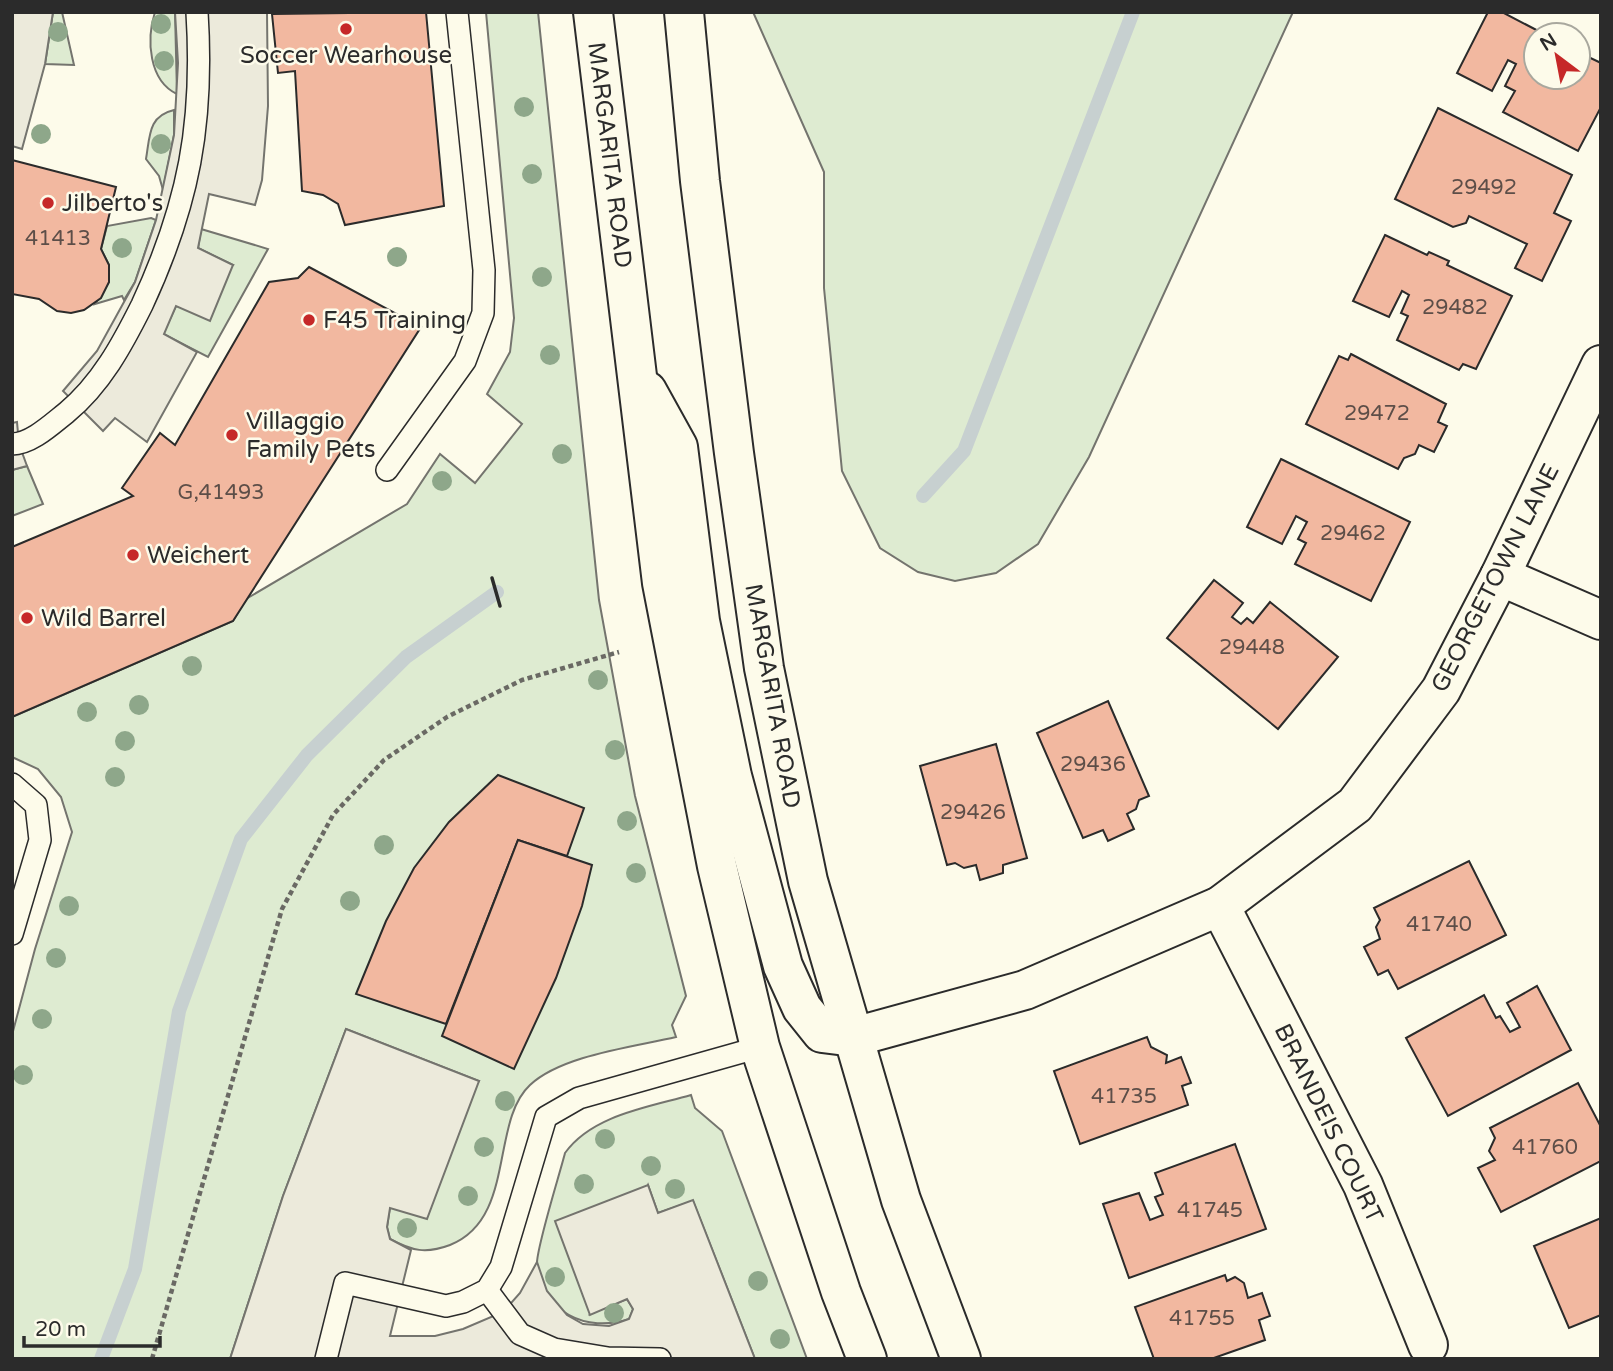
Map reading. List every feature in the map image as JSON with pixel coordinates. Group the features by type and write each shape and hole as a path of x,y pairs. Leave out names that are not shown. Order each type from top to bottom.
{"main road":[{"name":"MARGARITA ROAD","path":"593,12 662,583 717,866 760,1047 841,1292 867,1359"},
{"name":"MARGARITA ROAD","path":"684,12 714,290 764,668 808,881 901,1200 961,1359"},
{"name":"GEORGETOWN LANE","path":"854,1037 1025,990 1220,905 1355,805 1441,690 1500,576 1601,365"},
{"path":"637,374 678,447 700,621 732,776 783,966 802,1008 822,1033 854,1037"},
{"path":"1500,576 1601,620"},
{"name":"BRANDEIS COURT","path":"1220,905 1363,1185 1428,1345"}],"lane":[{"path":"12,444 19,444 49,427 99,381 126,337 154,279 182,207 194,149 200,95 197,12"},
{"path":"387,470 465,361 483,313 484,270 457,12"},
{"path":"12,784 36,805 40,840 12,934"},
{"path":"326,1359 345,1283 446,1306 463,1302 487,1290 501,1268 546,1117 579,1098 760,1047"},
{"path":"487,1290 520,1334 554,1349 608,1358 660,1359"}],"path":[{"path":"152,1359 282,909 333,815 384,760 447,717 522,680 619,652"}],"green space":[{"path":"53,12 62,12 74,65 45,64"},
{"path":"155,12 175,12 177,94 160,80 152,59 151,35"},
{"path":"486,12 538,12 599,600 635,796 686,996 672,1025 676,1037 579,1059 560,1066 530,1085 518,1101 510,1122 494,1193 485,1214 471,1232 450,1245 426,1250 412,1249 390,1239 387,1227 390,1207 479,1081 346,1029 283,1196 230,1359 12,1359 12,1035 35,949 72,832 61,797 38,769 12,757 12,717 233,621 246,599 407,504 440,454 475,483 522,424 487,394 510,352 514,318"},
{"path":"753,12 1293,12 1089,457 1038,544 996,573 955,581 918,572 880,548 842,471 824,288 824,172"},
{"path":"174,110 174,135 163,190 159,176 146,159 155,122 165,113"},
{"path":"151,218 156,220 135,282 124,300 122,296 95,304 109,282 109,265 101,249 107,226"},
{"path":"201,229 268,249 208,357 163,334 176,306 233,265 198,248"},
{"path":"27,466 43,504 12,516 12,470"},
{"path":"691,1095 695,1108 722,1131 807,1359 755,1359 693,1201 658,1213 648,1185 590,1314 627,1299 633,1309 629,1319 597,1323 569,1315 557,1307 541,1281 538,1256 565,1153 576,1140 606,1121"}],"shaded area":[{"path":"12,12 53,12 45,64 22,149 12,146"},
{"path":"175,12 267,12 268,106 262,180 255,205 209,194 198,248 233,265 210,321 176,306 164,334 197,352 147,442 115,418 103,431 63,391 97,351 135,282 156,220 174,135 178,63"},
{"path":"17,422 19,444 27,466 12,470 12,423"},
{"path":"346,1029 479,1081 427,1219 390,1208 387,1227 390,1239 411,1250 390,1336 435,1336 463,1329 503,1312 520,1293 537,1262 547,1291 567,1315 583,1324 609,1326 629,1319 633,1309 627,1299 590,1315 555,1221 648,1185 658,1213 693,1200 755,1359 230,1359 283,1196"}],"building":[{"path":"426,12 444,206 345,225 338,204 323,195 302,191 295,71 278,73 272,14"},
{"path":"1488,12 1502,12 1522,22 1522,91 1592,91 1592,59 1601,63 1601,107 1578,151 1503,112 1515,91 1505,86 1516,64 1508,60 1492,91 1457,73"},
{"path":"1438,108 1572,175 1554,213 1571,221 1542,281 1515,268 1527,244 1469,216 1466,223 1453,227 1395,199"},
{"path":"12,160 116,187 101,249 109,265 109,282 101,298 84,310 71,313 57,311 39,299 12,294"},
{"path":"1385,235 1427,255 1429,252 1449,261 1447,265 1512,296 1476,369 1463,364 1459,370 1397,340 1408,316 1401,313 1409,295 1402,291 1389,317 1353,301"},
{"path":"309,267 421,327 233,621 12,717 12,547 133,496 122,488 160,433 175,445 269,282 298,278"},
{"path":"1351,354 1446,404 1438,422 1447,426 1434,452 1419,445 1415,454 1404,458 1398,469 1306,424 1339,356 1348,360"},
{"path":"1281,459 1410,522 1371,601 1295,564 1306,543 1298,539 1307,522 1296,516 1282,544 1247,527"},
{"path":"1214,580 1243,603 1232,617 1241,624 1247,618 1253,623 1270,602 1338,657 1278,729 1167,638"},
{"path":"1108,701 1149,796 1139,800 1136,809 1127,814 1134,829 1108,841 1103,830 1083,838 1037,733"},
{"path":"996,744 1027,858 1003,865 1003,873 980,880 976,865 964,868 955,863 947,865 920,766"},
{"path":"498,775 584,808 567,856 518,840 446,1024 356,994 386,921 414,868 449,822"},
{"path":"518,840 592,865 582,906 556,978 514,1069 442,1036"},
{"path":"1469,861 1506,935 1398,989 1388,970 1378,975 1364,947 1380,939 1376,927 1380,920 1374,908"},
{"path":"1537,986 1571,1050 1448,1116 1406,1038 1484,995 1496,1018 1500,1016 1510,1032 1520,1027 1507,1003"},
{"path":"1147,1037 1151,1047 1167,1055 1166,1063 1181,1057 1191,1083 1182,1086 1188,1105 1080,1144 1054,1071"},
{"path":"1578,1083 1601,1127 1601,1161 1501,1212 1478,1168 1495,1160 1489,1151 1495,1138 1490,1128"},
{"path":"1235,1144 1266,1229 1129,1278 1103,1204 1139,1193 1150,1220 1163,1215 1155,1197 1163,1194 1155,1173"},
{"path":"1601,1218 1601,1315 1569,1328 1534,1246"},
{"path":"1225,1275 1227,1281 1235,1277 1244,1283 1248,1298 1262,1293 1270,1316 1259,1320 1265,1340 1211,1359 1154,1359 1135,1307"}],"waterway":[{"path":"923,496 964,451 1133,12"},
{"path":"101,1359 135,1269 179,1011 241,839 307,755 406,657 497,592"}],"wall":[{"path":"492,578 500,606"}],"place":[{"name":"Soccer Wearhouse","path":"346,29"},
{"name":"Jilberto's","path":"48,203"},
{"name":"F45 Training","path":"309,320"},
{"name":"Villaggio Family Pets","path":"232,435"},
{"name":"Weichert","path":"133,555"},
{"name":"Wild Barrel","path":"27,618"}]}
